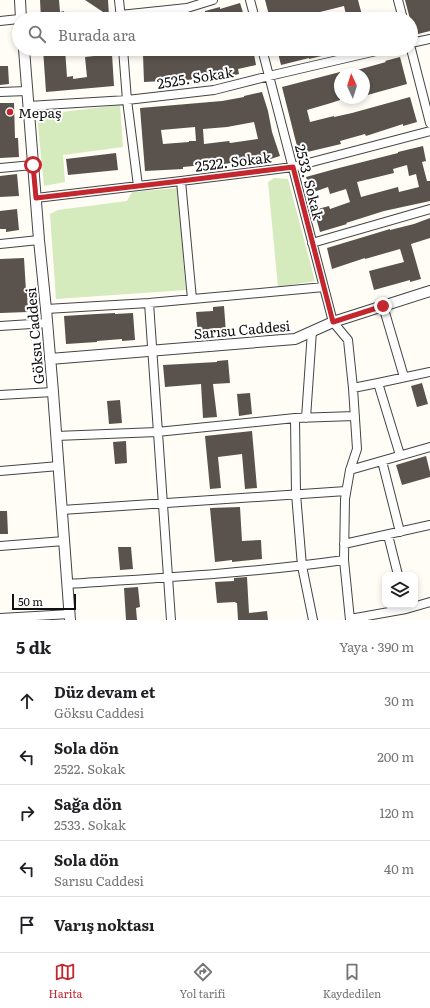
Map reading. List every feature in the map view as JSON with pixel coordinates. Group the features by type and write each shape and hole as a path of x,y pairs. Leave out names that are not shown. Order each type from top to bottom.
{"street":[{"path":"20,0 20,12"},
{"path":"119,0 120,12"},
{"path":"157,12 186,8 212,0"},
{"path":"250,0 253,12"},
{"path":"398,0 401,12"},
{"path":"0,21 12,20"},
{"path":"418,41 430,38"},
{"name":"Göksu Caddesi","path":"24,56 38,240 46,309 70,617"},
{"path":"124,56 138,186"},
{"name":"2533. Sokak","path":"264,56 333,322"},
{"name":"2525. Sokak","path":"28,106 128,100 214,90 356,56"},
{"path":"413,56 430,123"},
{"path":"0,92 27,91"},
{"name":"2522. Sokak","path":"36,198 293,167 430,131"},
{"path":"0,168 33,165"},
{"path":"181,181 192,299"},
{"path":"312,242 430,209"},
{"path":"0,244 38,240"},
{"path":"46,309 192,299 324,287"},
{"name":"Sarısu Caddesi","path":"50,359 295,339 333,322 430,291"},
{"path":"148,302 171,620"},
{"path":"383,306 404,377"},
{"path":"333,322 348,340 357,449 350,470 345,499 344,560 350,620 384,617 403,608"},
{"path":"0,326 47,323"},
{"path":"306,418 312,331"},
{"path":"353,388 430,372"},
{"path":"378,383 400,455"},
{"path":"0,395 53,392"},
{"path":"56,436 157,432 295,418 355,416"},
{"path":"295,418 296,494 302,566 313,620"},
{"path":"350,470 400,455 430,448"},
{"path":"382,461 400,532"},
{"path":"0,471 59,466"},
{"path":"62,510 346,491"},
{"path":"344,544 430,525"},
{"path":"388,535 397,572"},
{"path":"0,546 64,541"},
{"path":"68,584 168,578 302,566 344,560"},
{"path":"418,604 430,602"},
{"path":"0,618 70,617"}],"green space":[{"path":"120,105 123,147 63,155 65,182 44,186 37,115"},
{"path":"274,178 288,179 315,281 278,287 268,182"},
{"path":"177,188 186,290 56,299 50,214 58,210 127,201 132,192"}],"building":[{"path":"40,0 59,0 60,12 41,12"},
{"path":"85,0 108,0 109,12 103,12"},
{"path":"265,0 358,0 361,12 345,12 344,6 320,12 268,12"},
{"path":"405,0 430,0 430,31 418,34 418,12 408,12"},
{"path":"240,3 243,12 205,12 220,7 220,9"},
{"path":"43,56 66,56 67,77 73,76 73,79 87,77 85,57 112,56 114,86 46,92"},
{"path":"143,56 254,56 256,65 238,69 239,74 223,78 144,82"},
{"path":"279,56 322,56 309,58 281,65"},
{"path":"400,57 407,84 370,94 370,68 364,68 386,62 385,61"},
{"path":"0,66 8,66 9,84 0,85"},
{"path":"334,74 334,102 307,110 310,122 352,113 410,97 417,122 403,126 403,124 366,136 365,134 340,141 341,144 299,154 282,87"},
{"path":"262,92 268,111 272,132 280,156 261,162 261,160 231,162 232,163 183,167 183,169 145,171 140,108 222,101","holes":["254,122 258,139 230,143 229,141 204,144 203,129 227,127","195,127 196,141 163,144 161,130"]},
{"path":"0,103 14,103 15,138 18,138 19,157 0,158"},
{"path":"423,146 426,161 422,162 427,181 430,181 430,201 384,211 320,232 314,210 329,206 330,209 350,202 346,189 330,194 328,187 311,193 306,177","holes":["407,165 409,176 416,174 419,187 399,192 398,187 361,197 357,182 394,173 393,169"]},
{"path":"116,153 118,170 68,175 66,159"},
{"path":"17,174 19,196 0,197 0,176"},
{"path":"17,209 19,230 6,232 6,229 0,229 0,211"},
{"path":"430,218 430,238 411,244 421,279 410,282 410,280 374,290 369,271 404,262 400,249 365,258 332,269 327,248 390,229 414,224"},
{"path":"24,258 28,312 0,313 0,259"},
{"path":"224,306 226,333 198,334 196,312 213,311 213,307"},
{"path":"133,313 135,340 122,341 122,339 66,344 64,316"},
{"path":"228,360 230,383 213,384 217,417 203,418 201,384 165,387 163,365"},
{"path":"422,383 428,404 417,407 411,386"},
{"path":"250,393 252,414 239,416 237,394"},
{"path":"120,400 122,423 109,424 107,401"},
{"path":"252,431 257,488 245,489 242,454 218,457 221,488 210,489 205,436"},
{"path":"126,441 127,463 115,464 113,442"},
{"path":"426,456 430,477 402,485 396,465"},
{"path":"240,507 242,541 261,540 262,559 215,562 210,508"},
{"path":"0,511 7,511 8,534 0,534"},
{"path":"118,547 131,547 133,569 120,570"},
{"path":"247,577 249,613 267,611 268,620 238,620 237,603 217,603 215,582 234,581 234,578"},
{"path":"138,587 140,607 136,608 137,620 126,620 124,588"}],"place":[{"name":"Mepaş","path":"10,112"}],"route":[{"path":"33,165 36,198 293,167 333,322 383,306"}]}
